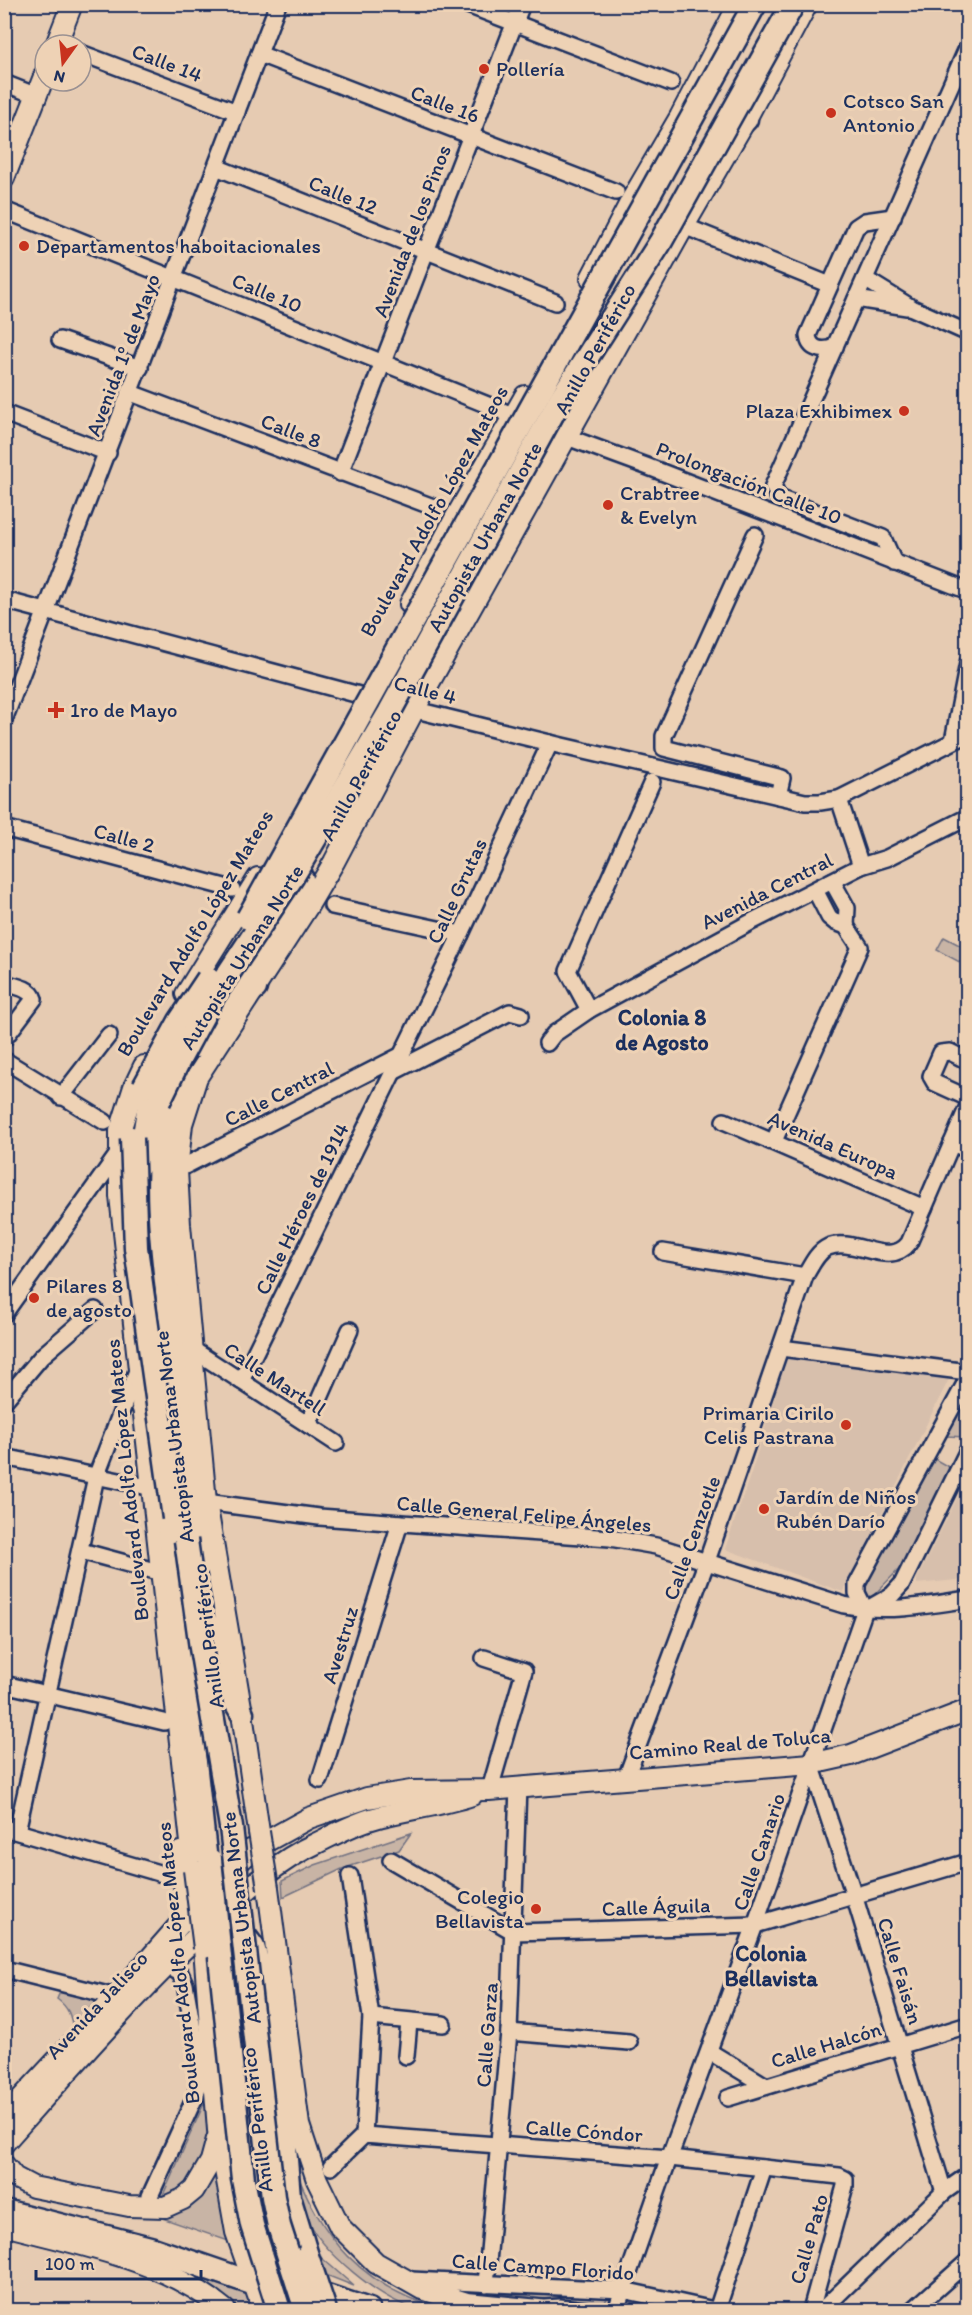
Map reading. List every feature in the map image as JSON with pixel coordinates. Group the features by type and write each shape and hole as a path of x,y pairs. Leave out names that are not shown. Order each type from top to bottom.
{"highway":[{"name":"Autopista Urbana Norte","path":"279,2310 252,2225 243,2179 185,1596 136,1248 132,1138 144,1087 180,1021 259,901 755,4"},
{"name":"Anillo Periférico","path":"554,423 639,226 764,4"},
{"name":"Anillo Periférico","path":"313,2306 269,2213 265,2188 245,2015 240,1922 241,1848 179,1412 159,1213 159,1160 162,1132 168,1103 179,1076 283,912 528,431 554,423 787,4"},
{"name":"Autopista Urbana Norte","path":"313,2306 279,2226 273,2197 231,1827 201,1648 172,1437 153,1242 151,1150 159,1101 180,1056 214,995 293,876 389,713 561,398 660,243 793,4"},
{"path":"694,169 746,119"},
{"path":"639,226 640,205 651,182 652,165"},
{"name":"Anillo Periférico","path":"273,2310 248,2232 241,2201 207,1940 194,1868 144,1365 139,1159 150,1098 177,1036 268,898 389,702"},
{"path":"213,1020 255,988"},
{"path":"143,1406 144,1365"},
{"path":"208,1625 227,1687 242,1713"},
{"path":"240,1922 253,1947 263,1980 284,2135 289,2197 307,2256 313,2306 369,2310"},
{"path":"7,2210 159,2239 246,2275 150,2248 7,2210"},
{"path":"68,2226 160,2269"}],"main road":[{"path":"62,33 72,4"},
{"name":"Boulevard Adolfo López Mateos","path":"534,2310 483,2306 451,2299 403,2280 376,2263 340,2227 317,2180 299,2125 262,1884 259,1832 242,1713 206,1502 177,1170 182,1124 197,1077 334,862 456,517 528,431 575,310 632,199 739,4"},
{"name":"Boulevard Adolfo López Mateos","path":"144,1365 120,1196 120,1131 134,1087 155,1044 250,893 389,702 554,423 684,226 746,119 807,4"},
{"path":"4,178 38,93"},
{"name":"Boulevard Adolfo López Mateos","path":"143,1406 194,1868"},
{"path":"168,1635 164,1722 194,1868 188,1915 207,1940"},
{"name":"Camino Real de Toluca","path":"241,1848 309,1818 367,1798 411,1791 490,1790 812,1764 851,1755 968,1710"},
{"name":"Camino Real de Toluca","path":"262,1884 287,1859 315,1843 373,1819 446,1804 490,1790"},
{"name":"Avenida Jalisco","path":"4,2143 121,2001 241,1848"},
{"name":"Avenida Jalisco","path":"4,2117 121,2001 166,1965 207,1940 262,1884"},
{"name":"Boulevard Adolfo López Mateos","path":"207,1940 218,2130 236,2232 263,2310"},
{"path":"4,2165 14,2177 33,2187 129,2206 165,2207 183,2199 199,2184 211,2161 218,2130"},
{"path":"7,2210 160,2269 202,2293 225,2310"}],"street":[{"name":"Avenida 1º de Mayo","path":"4,720 48,611 278,4"},
{"path":"465,4 671,83"},
{"name":"Avenida de los Pinos","path":"340,473 522,4"},
{"path":"894,563 883,538 778,498 773,486 884,236 962,75 968,46"},
{"name":"Calle 16","path":"259,54 616,192"},
{"name":"Calle 14","path":"93,58 237,112"},
{"path":"4,83 37,96"},
{"name":"Calle 12","path":"216,167 555,302"},
{"name":"Calle 10","path":"4,210 383,362 528,431"},
{"path":"835,347 827,350 819,349 808,342 808,335 830,285 856,227 865,221 893,217"},
{"path":"876,221 884,236"},
{"path":"684,226 830,285"},
{"path":"865,279 912,308 968,333"},
{"path":"856,299 912,308"},
{"path":"60,340 140,368"},
{"name":"Calle 8","path":"130,393 436,508"},
{"path":"4,413 108,453"},
{"name":"Prolongación Calle 10","path":"528,431 554,423 646,466 968,591"},
{"path":"755,535 664,736 664,748 782,778 778,796"},
{"name":"Calle 4","path":"4,600 550,743 805,802 839,799"},
{"path":"952,741 968,663"},
{"path":"861,866 839,799 968,734"},
{"name":"Calle Grutas","path":"400,1056 461,934 550,743"},
{"path":"589,1010 568,971 652,782"},
{"name":"Avenida Central","path":"547,1043 554,1034 589,1010 753,921 861,866 887,858 968,817"},
{"name":"Calle 2","path":"4,828 232,889"},
{"path":"832,881 847,908 846,926"},
{"path":"774,1141 860,947 846,926 829,917 815,890"},
{"path":"332,906 461,934"},
{"path":"4,983 29,991 33,994 34,999 4,1039"},
{"path":"393,1072 510,1012 521,1015"},
{"path":"61,1097 109,1035"},
{"path":"968,1061 950,1052 941,1053 931,1076 935,1083 968,1098"},
{"name":"Calle Héroes de 1914","path":"241,1381 400,1056"},
{"name":"Calle Central","path":"177,1170 400,1056"},
{"path":"4,1060 105,1122"},
{"path":"924,1208 968,1106"},
{"name":"Avenida Europa","path":"724,1121 924,1208"},
{"path":"952,1143 968,1150"},
{"path":"4,1314 120,1151"},
{"name":"Calle Cenzotle","path":"626,1778 706,1563 805,1276 817,1256 830,1246 839,1245 892,1254 903,1251 909,1243 924,1208"},
{"path":"663,1252 805,1276"},
{"path":"4,1401 42,1356 95,1310"},
{"path":"308,1425 350,1330"},
{"path":"781,1348 968,1372"},
{"name":"Calle Martell","path":"192,1349 336,1443"},
{"path":"144,1365 96,1477 48,1693 11,1830 194,1868"},
{"path":"968,1378 856,1584 857,1593 865,1609 892,1595 902,1584 968,1450"},
{"path":"4,1457 153,1488"},
{"name":"Calle General Felipe Ángeles","path":"206,1502 324,1517 610,1538 656,1546 844,1605 865,1609 910,1608 968,1599"},
{"name":"Avestruz","path":"320,1780 400,1522"},
{"path":"81,1551 162,1573"},
{"name":"Calle Canario","path":"616,2310 710,2052 865,1609"},
{"path":"484,1658 524,1671 510,1713 490,1790"},
{"path":"4,1684 164,1722"},
{"name":"Calle Faisán","path":"812,1764 944,2192"},
{"name":"Calle Garza","path":"486,2284 510,2032 518,1787"},
{"path":"391,1860 514,1932"},
{"name":"Calle Águila","path":"514,1932 755,1925 968,1862"},
{"path":"331,2167 364,2134 371,2016 350,1876"},
{"path":"150,2196 196,2095 200,2079 185,1984 180,1973 166,1965"},
{"path":"4,1969 121,2001"},
{"path":"371,2016 443,2024"},
{"path":"406,2056 409,2022"},
{"name":"Calle Halcón","path":"728,2098 968,2025"},
{"path":"510,2032 629,2042"},
{"name":"Calle Halcón","path":"710,2052 766,2086"},
{"name":"Calle Cóndor","path":"364,2134 670,2158 839,2176 845,2179"},
{"path":"715,2310 764,2168"},
{"path":"822,2310 944,2192 968,2175"},
{"name":"Calle Pato","path":"812,2310 846,2187 845,2179"},
{"path":"913,2310 967,2264"},
{"name":"Calle Campo Florido","path":"403,2280 623,2290 715,2310"},
{"path":"534,2310 560,2307 585,2310"}],"shaded area":[{"path":"944,937 967,949 967,966 937,950"},
{"name":"Primaria Cirilo Celis Pastrana","path":"788,1354 950,1377 843,1592 725,1549"},
{"path":"967,1387 967,1437 946,1436 945,1432"},
{"path":"931,1457 954,1470 907,1561 870,1599 867,1598 864,1587"},
{"path":"967,1478 967,1579 917,1584 917,1579"},
{"path":"411,1833 399,1850 342,1869 283,1897 282,1881 315,1865"},
{"path":"60,1992 100,2002 73,2030 69,2013 57,1999"},
{"path":"211,2088 216,2132 196,2179 159,2204"},
{"path":"292,2160 316,2213 348,2256 368,2274 391,2289 417,2301 446,2310 422,2311 403,2305 370,2285 337,2258 312,2228 304,2214"},
{"path":"222,2164 234,2243 162,2218 180,2209 196,2196 211,2181"},
{"path":"316,2253 354,2286 326,2275"},
{"path":"178,2267 251,2291 259,2310 236,2310"},
{"path":"501,2294 608,2296 604,2305"}],"place":[{"name":"Pollería","path":"484,69"},
{"name":"Cotsco San Antonio","path":"831,113"},
{"name":"Departamentos haboitacionales","path":"24,246"},
{"name":"Plaza Exhibimex","path":"904,411"},
{"name":"Crabtree & Evelyn","path":"608,505"},
{"name":"1ro de Mayo","path":"56,710"},
{"name":"Pilares 8 de agosto","path":"34,1298"},
{"name":"Primaria Cirilo Celis Pastrana","path":"846,1425"},
{"name":"Jardín de Niños Rubén Darío","path":"764,1509"},
{"name":"Colegio Bellavista","path":"536,1909"}],"district":[{"name":"Colonia 8 de Agosto","path":"662,1030"},
{"name":"Colonia Bellavista","path":"771,1966"}]}
